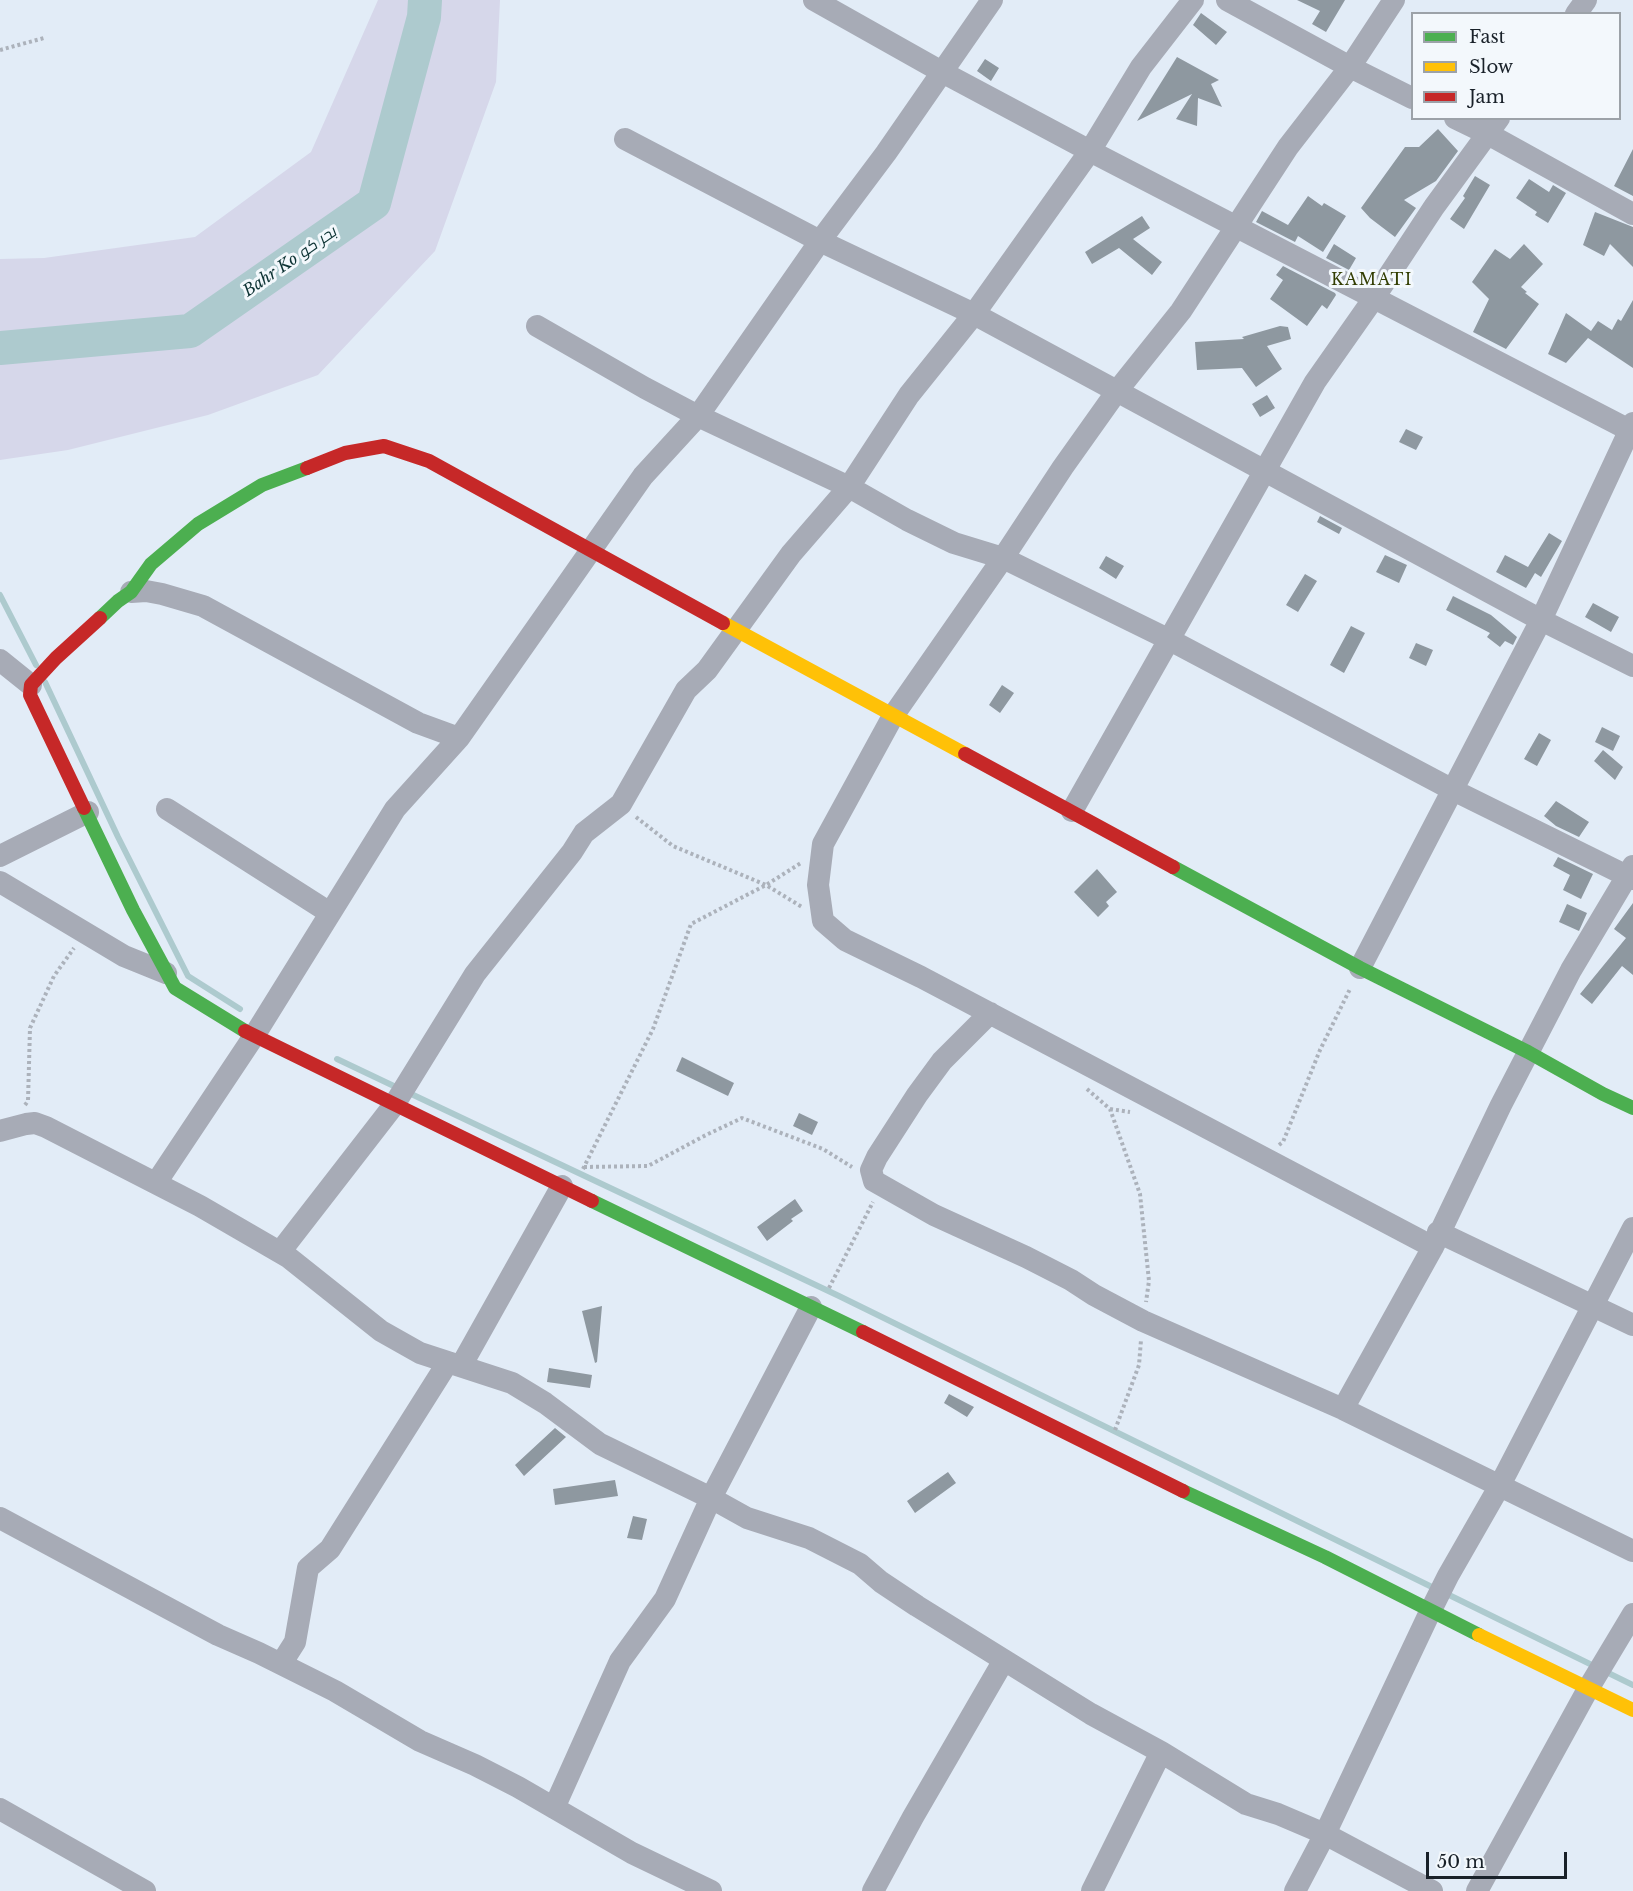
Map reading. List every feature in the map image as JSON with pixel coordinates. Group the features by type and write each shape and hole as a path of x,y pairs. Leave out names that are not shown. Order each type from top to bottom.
{"street":[{"path":"814,0 1090,151 1632,428 1540,620 1360,968"},
{"path":"156,1183 254,1036 395,809 459,738 643,476 698,416 992,0"},
{"path":"280,1252 394,1105 475,974 572,852 584,833 621,804 686,690 706,670 791,554 849,487 909,395 974,314 1090,151 1141,66 1193,0"},
{"path":"1227,0 1350,67 1411,97"},
{"path":"1394,0 1350,67 1288,147 1181,311 1117,391 893,716 823,844 818,885 823,921 845,939 1262,1157 1435,1239 1633,1325"},
{"path":"1465,120 1494,126 1633,214"},
{"path":"1072,811 1315,382 1434,207 1494,126"},
{"path":"625,139 820,241 974,314 1540,620 1633,666"},
{"path":"537,326 698,416 849,487 907,520 954,543 1003,558 1170,640 1453,790 1631,874 1571,970 1435,1239 1343,1410"},
{"path":"1633,1108 1528,1052 1360,968 893,716 429,461 384,446 345,453 262,485 198,524 151,564 131,592 118,601 37,677 30,695 166,974 175,988 188,997 254,1036 1180,1490 1325,1557 1430,1612 1633,1710"},
{"path":"131,592 146,591 162,594 203,606 354,690 418,723 459,738"},
{"path":"0,660 37,677"},
{"path":"168,809 330,913"},
{"path":"0,856 88,812"},
{"path":"0,882 124,956 166,974"},
{"path":"990,1013 942,1061 917,1095 871,1170 878,1183 934,1215 1071,1280 1143,1321 1343,1410 1633,1551"},
{"path":"6,1129 35,1123 46,1126 200,1206 280,1252 381,1331 420,1353 512,1383 545,1403 600,1444 747,1518 809,1538 860,1564 881,1582 916,1606 1091,1714 1161,1752 1246,1804 1278,1814 1325,1834 1432,1891"},
{"path":"281,1664 295,1642 308,1568 330,1549 455,1364 562,1186"},
{"path":"1295,1891 1325,1834 1448,1576 1499,1487 1633,1228"},
{"path":"554,1808 620,1661 664,1599 711,1498 810,1307"},
{"path":"0,1518 218,1635 335,1691 420,1741 475,1765 632,1853 711,1891"},
{"path":"1476,1891 1588,1689 1633,1614"},
{"path":"873,1891 1004,1660"},
{"path":"1092,1891 1161,1752"},
{"path":"0,1809 145,1891"}],"path":[{"path":"0,50 44,38"},
{"path":"621,804 673,846 766,885 823,921"},
{"path":"823,844 796,868 691,924 652,1029 584,1167 648,1166 742,1118 823,1149 878,1183 830,1286"},
{"path":"6,1129 28,1101 30,1028 54,976 86,933"},
{"path":"1262,1157 1283,1142 1320,1050 1360,968"},
{"path":"1084,1087 1110,1109 1140,1194 1149,1281 1139,1365 1116,1426"},
{"path":"1110,1109 1131,1112"}],"shaded area":[{"path":"378,0 500,0 496,82 435,251 318,375 208,415 68,450 0,460 0,259 44,258 195,237 311,152"}],"building":[{"path":"1297,0 1345,0 1326,32 1312,24 1320,11"},
{"path":"1201,13 1227,32 1216,45 1193,25"},
{"path":"1177,57 1219,80 1211,84 1222,107 1198,98 1197,126 1176,119 1192,94 1137,121"},
{"path":"985,59 999,68 991,81 977,71"},
{"path":"1438,129 1458,151 1436,181 1404,200 1416,208 1395,237 1361,208 1405,147 1419,147"},
{"path":"1633,149 1633,196 1614,186"},
{"path":"1475,176 1490,185 1464,229 1450,219 1465,198 1463,196"},
{"path":"1529,179 1549,192 1553,185 1566,193 1548,223 1535,215 1537,212 1516,198"},
{"path":"1308,196 1322,206 1324,203 1346,216 1323,252 1298,236 1295,242 1256,222 1262,211 1288,225"},
{"path":"1595,212 1633,227 1633,267 1610,244 1604,256 1583,245"},
{"path":"1142,216 1150,228 1133,239 1162,262 1152,275 1119,248 1092,264 1085,252"},
{"path":"1334,244 1356,258 1349,270 1326,258"},
{"path":"1524,244 1543,264 1521,287 1539,304 1506,349 1473,332 1489,299 1472,282 1495,249 1510,259"},
{"path":"1283,266 1336,295 1327,309 1322,305 1307,326 1270,299 1283,280 1276,275"},
{"path":"1633,300 1633,368 1588,338 1566,363 1548,354 1566,313 1591,331 1598,321 1612,330 1618,319 1621,321"},
{"path":"1280,326 1288,327 1291,339 1267,346 1282,369 1256,387 1242,368 1197,370 1195,342 1244,339 1242,337"},
{"path":"1267,395 1275,408 1260,417 1252,404"},
{"path":"1406,429 1423,437 1416,450 1399,442"},
{"path":"1320,516 1342,528 1339,534 1317,522"},
{"path":"1549,533 1562,541 1541,577 1535,573 1526,588 1496,572 1505,555 1528,567"},
{"path":"1385,555 1407,565 1399,583 1376,572"},
{"path":"1106,556 1124,566 1116,579 1099,568"},
{"path":"1305,574 1317,581 1298,612 1286,605"},
{"path":"1453,596 1491,615 1517,637 1513,645 1505,641 1500,647 1487,637 1490,633 1446,610"},
{"path":"1593,603 1619,617 1611,632 1585,617"},
{"path":"1351,626 1365,633 1344,673 1330,665"},
{"path":"1416,643 1433,650 1426,666 1409,658"},
{"path":"1002,685 1014,693 1000,713 989,705"},
{"path":"1602,727 1620,736 1613,751 1595,742"},
{"path":"1539,733 1551,740 1537,766 1524,759"},
{"path":"1603,750 1623,767 1615,780 1594,761"},
{"path":"1556,801 1589,822 1579,837 1556,826 1544,816"},
{"path":"1558,857 1593,874 1581,899 1563,890 1570,875 1553,866"},
{"path":"1097,869 1117,892 1106,902 1109,906 1098,917 1074,892"},
{"path":"1633,903 1633,975 1622,966 1592,1004 1580,994 1626,938 1614,929"},
{"path":"1567,904 1587,913 1579,931 1559,922"},
{"path":"682,1057 734,1083 728,1096 676,1071"},
{"path":"799,1113 818,1122 812,1135 793,1126"},
{"path":"795,1199 803,1211 767,1241 757,1227"},
{"path":"602,1306 597,1362 595,1363 582,1311"},
{"path":"549,1368 592,1375 590,1388 547,1382"},
{"path":"949,1394 974,1407 967,1417 944,1403"},
{"path":"555,1428 566,1437 524,1476 515,1465"},
{"path":"948,1472 956,1483 915,1513 907,1501"},
{"path":"615,1480 618,1496 555,1505 553,1489"},
{"path":"633,1516 647,1519 642,1540 627,1538"}],"waterway":[{"name":"Bahr Ko بحر كو","path":"0,348 190,331 374,203 424,17 425,0"},
{"path":"0,595 36,665"},
{"path":"45,682 118,837 188,976 240,1009"},
{"path":"337,1059 398,1088"},
{"path":"407,1092 839,1296 1436,1589"},
{"path":"1445,1593 1633,1685"}],"traffic: fast":[{"path":"100,618 131,592 151,564 198,524 262,485 307,468"},
{"path":"84,808 133,910 175,988 245,1031"},
{"path":"1173,867 1360,968 1528,1052 1633,1108"},
{"path":"592,1201 863,1332"},
{"path":"1183,1491 1325,1557 1479,1635"}],"traffic: slow":[{"path":"723,623 965,754"},
{"path":"1479,1635 1633,1710"}],"traffic: jam":[{"path":"307,468 345,453 384,446 429,461 723,623"},
{"path":"84,808 30,695 31,685 56,658 100,618"},
{"path":"965,754 1173,867"},
{"path":"245,1031 592,1201"},
{"path":"863,1332 1183,1491"}],"district":[{"name":"KAMATI","path":"1372,280"}]}
